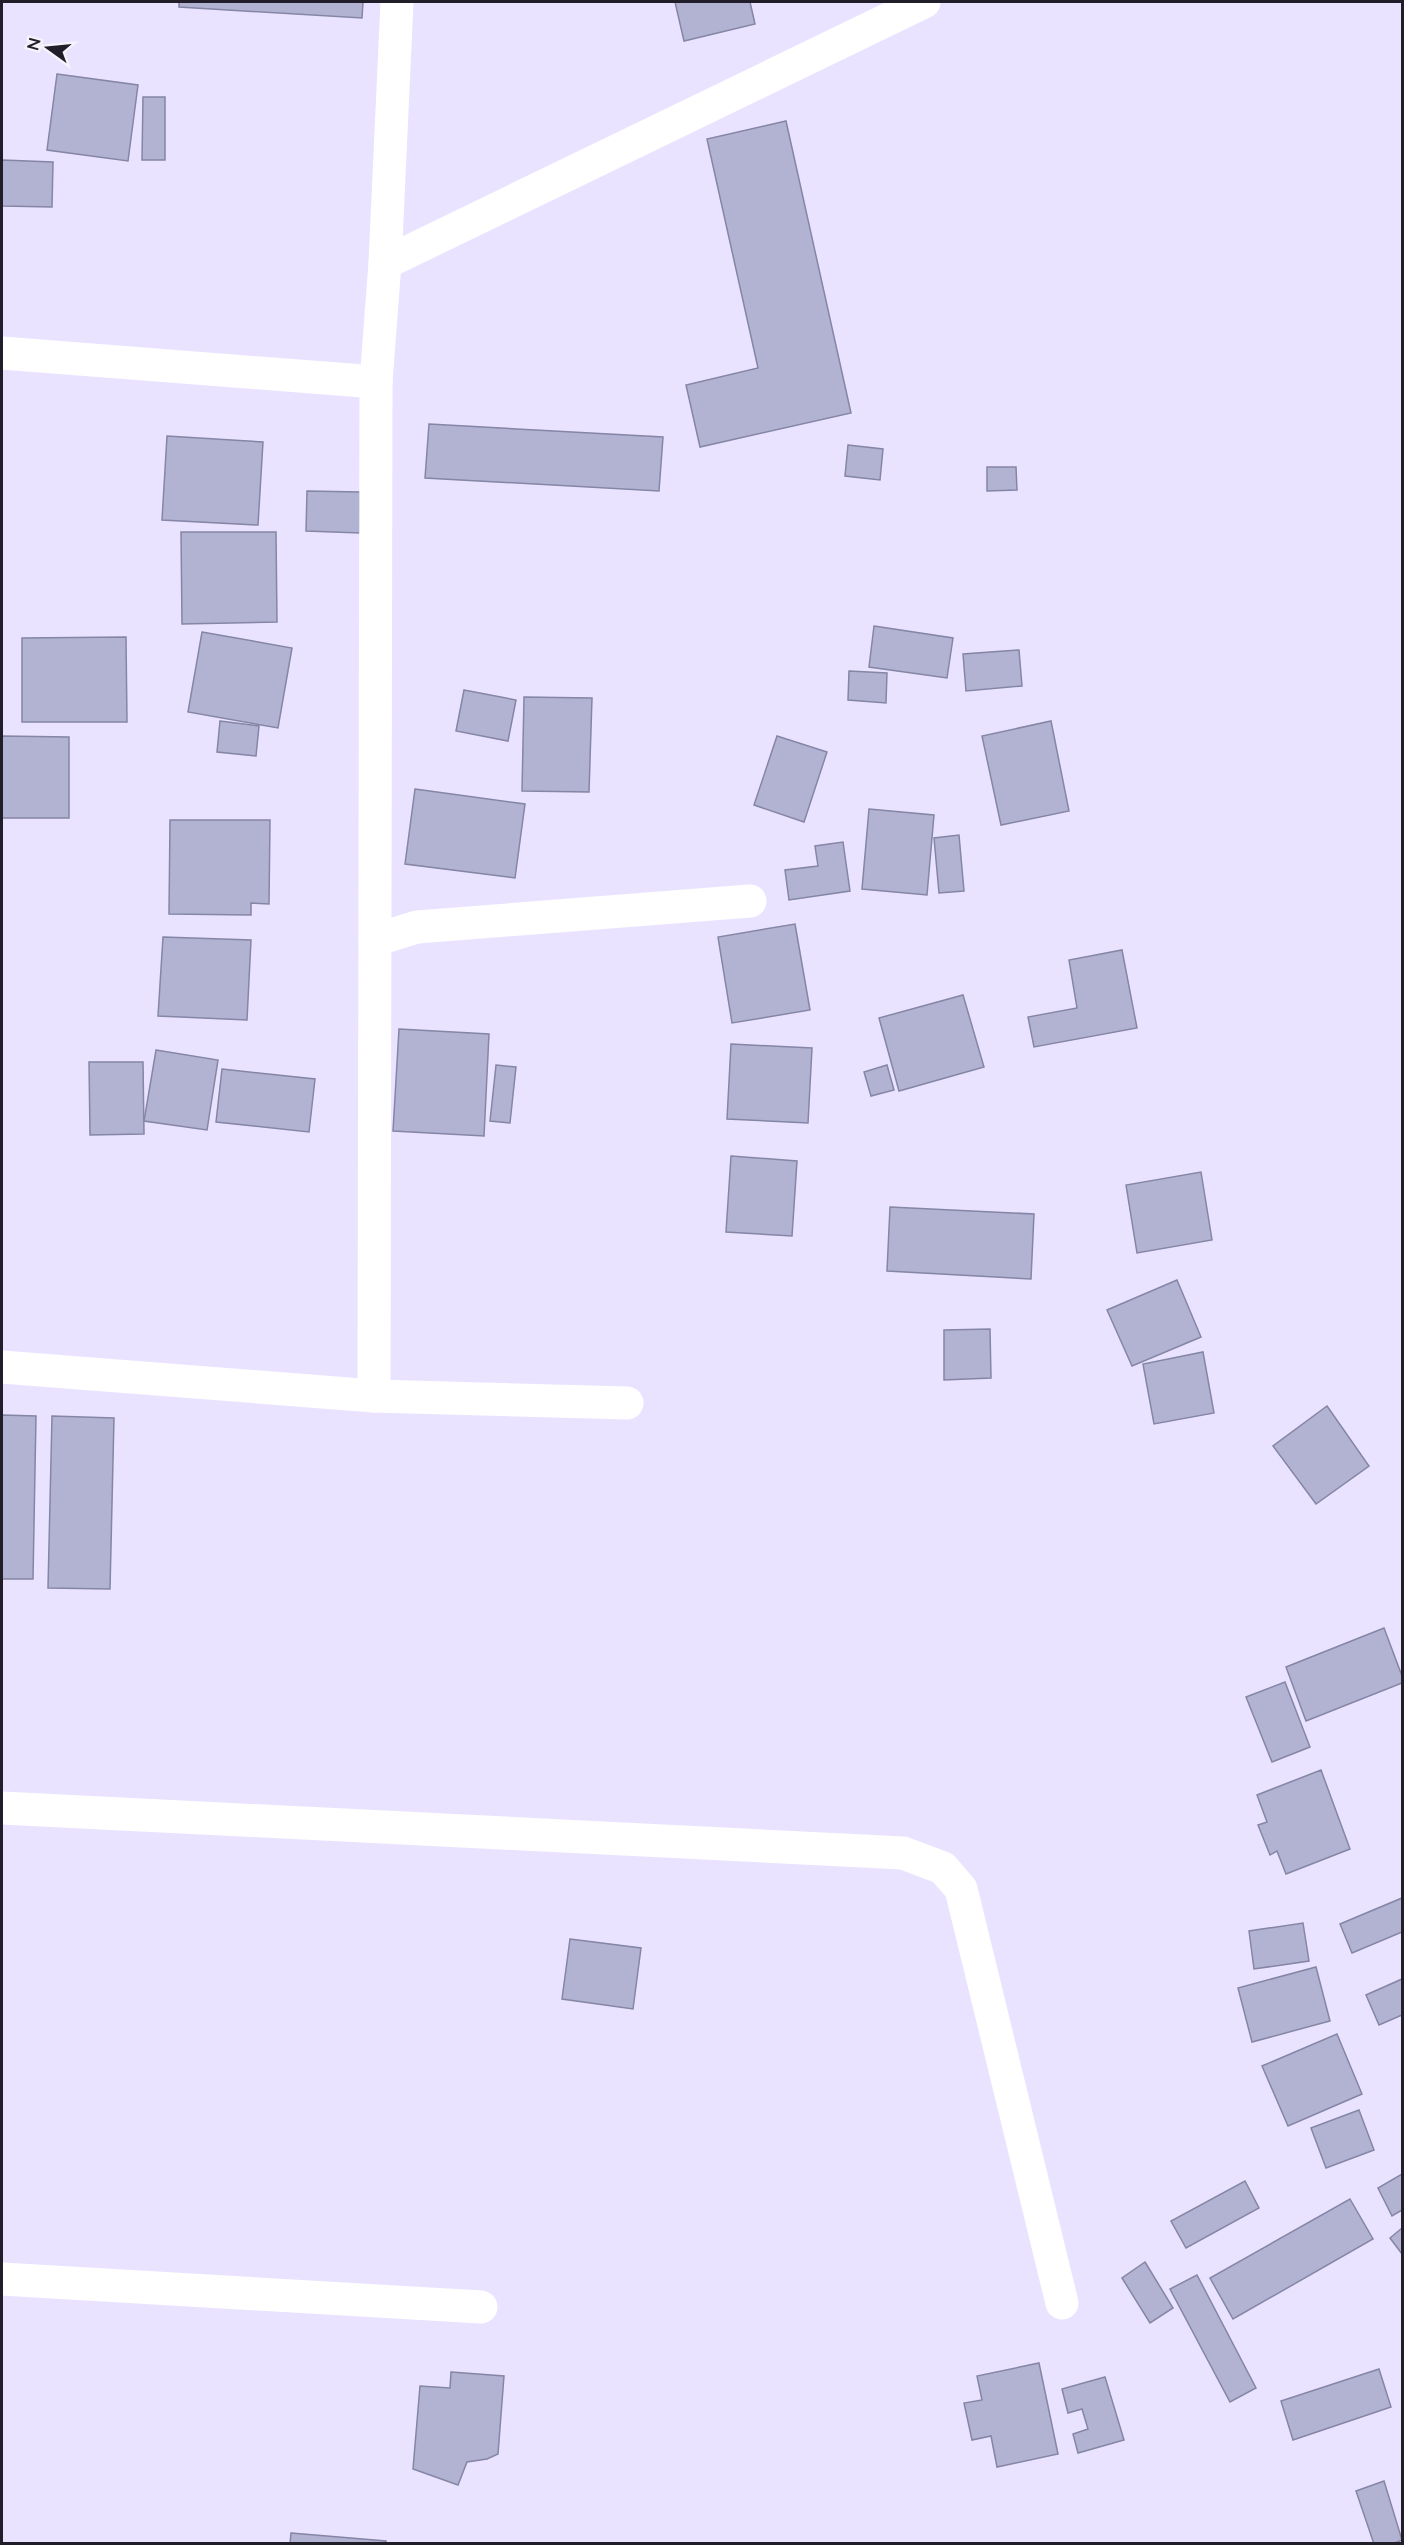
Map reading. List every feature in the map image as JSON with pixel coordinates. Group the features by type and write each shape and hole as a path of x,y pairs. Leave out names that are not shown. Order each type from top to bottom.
{"street":[{"path":"374,1396 376,382 385,263 398,2"},
{"path":"385,263 924,2"},
{"path":"2,353 376,382"},
{"path":"375,940 417,927 750,901"},
{"path":"2,1367 374,1396 627,1403"},
{"path":"2,1808 903,1853 943,1868 961,1889 1062,2303"},
{"path":"2,2279 481,2307"}],"building":[{"path":"179,2 363,2 362,18 179,7"},
{"path":"675,2 750,2 755,24 684,41"},
{"path":"57,74 138,85 128,161 47,150"},
{"path":"143,97 165,97 165,160 142,160"},
{"path":"786,121 851,413 700,447 686,385 758,368 707,139"},
{"path":"2,160 53,162 52,207 2,206"},
{"path":"429,424 663,437 659,491 425,478"},
{"path":"167,436 263,442 258,525 162,520"},
{"path":"848,445 883,449 880,480 845,476"},
{"path":"987,467 1016,467 1017,490 987,491"},
{"path":"307,491 360,492 360,533 306,531"},
{"path":"181,532 276,532 277,622 182,624"},
{"path":"874,626 953,638 947,678 869,667"},
{"path":"202,632 292,648 278,728 188,712"},
{"path":"126,637 127,722 22,722 22,638"},
{"path":"1019,650 1022,686 966,691 963,654"},
{"path":"849,671 887,673 886,703 848,700"},
{"path":"464,690 516,700 508,741 456,731"},
{"path":"524,697 592,698 589,792 522,791"},
{"path":"220,721 259,726 256,756 217,752"},
{"path":"1051,721 1069,811 1001,825 982,736"},
{"path":"2,736 69,737 69,818 2,818"},
{"path":"777,736 827,752 804,822 754,805"},
{"path":"415,789 525,804 515,878 405,864"},
{"path":"869,809 934,815 927,895 862,889"},
{"path":"170,820 270,820 269,904 251,903 251,915 169,914"},
{"path":"959,835 964,891 939,893 934,838"},
{"path":"843,842 850,891 789,900 785,870 818,866 815,846"},
{"path":"795,924 810,1010 732,1023 718,937"},
{"path":"163,937 251,940 247,1020 158,1016"},
{"path":"1122,950 1137,1028 1034,1047 1028,1017 1077,1008 1069,960"},
{"path":"963,995 984,1067 899,1091 879,1018"},
{"path":"399,1029 489,1034 484,1136 393,1131"},
{"path":"731,1044 812,1048 808,1123 727,1119"},
{"path":"156,1050 218,1060 207,1130 144,1121"},
{"path":"89,1062 143,1062 144,1134 90,1135"},
{"path":"496,1065 516,1067 510,1123 490,1121"},
{"path":"887,1065 894,1090 871,1096 864,1072"},
{"path":"222,1069 315,1079 309,1132 216,1122"},
{"path":"731,1156 797,1161 792,1236 726,1232"},
{"path":"1201,1172 1212,1240 1137,1253 1126,1185"},
{"path":"890,1207 1034,1214 1031,1279 887,1271"},
{"path":"1177,1280 1201,1337 1132,1366 1107,1310"},
{"path":"990,1329 991,1378 944,1380 944,1330"},
{"path":"1203,1352 1214,1413 1154,1424 1143,1364"},
{"path":"1327,1406 1369,1466 1316,1504 1273,1446"},
{"path":"2,1415 36,1416 33,1579 2,1579"},
{"path":"52,1416 114,1418 110,1589 48,1588"},
{"path":"1384,1628 1402,1676 1402,1683 1306,1721 1286,1667"},
{"path":"1285,1682 1310,1747 1272,1762 1246,1697"},
{"path":"1321,1770 1350,1849 1286,1874 1277,1851 1270,1855 1258,1825 1267,1822 1257,1795"},
{"path":"1402,1898 1402,1932 1352,1953 1340,1924"},
{"path":"1303,1923 1309,1961 1254,1969 1249,1931"},
{"path":"570,1939 641,1948 633,2009 562,1999"},
{"path":"1316,1967 1330,2021 1252,2042 1238,1988"},
{"path":"1402,1979 1402,2015 1379,2025 1366,1995"},
{"path":"1337,2034 1362,2094 1288,2126 1262,2066"},
{"path":"1359,2110 1374,2150 1326,2168 1311,2128"},
{"path":"1402,2174 1402,2210 1392,2216 1378,2188"},
{"path":"1245,2181 1259,2208 1186,2248 1171,2221"},
{"path":"1350,2199 1373,2239 1233,2319 1210,2278"},
{"path":"1402,2228 1402,2254 1390,2238"},
{"path":"1145,2262 1173,2308 1150,2323 1122,2278"},
{"path":"1197,2275 1256,2388 1230,2402 1170,2289"},
{"path":"1039,2363 1058,2454 997,2467 991,2436 972,2440 964,2403 982,2400 977,2376"},
{"path":"1379,2369 1391,2407 1293,2440 1281,2401"},
{"path":"451,2372 504,2376 498,2454 487,2459 467,2462 458,2485 413,2469 420,2386 450,2388"},
{"path":"1105,2377 1124,2440 1078,2453 1073,2434 1088,2429 1082,2409 1068,2413 1062,2389"},
{"path":"1384,2481 1402,2540 1392,2544 1374,2544 1356,2491"},
{"path":"291,2533 386,2541 386,2544 290,2544"}]}
